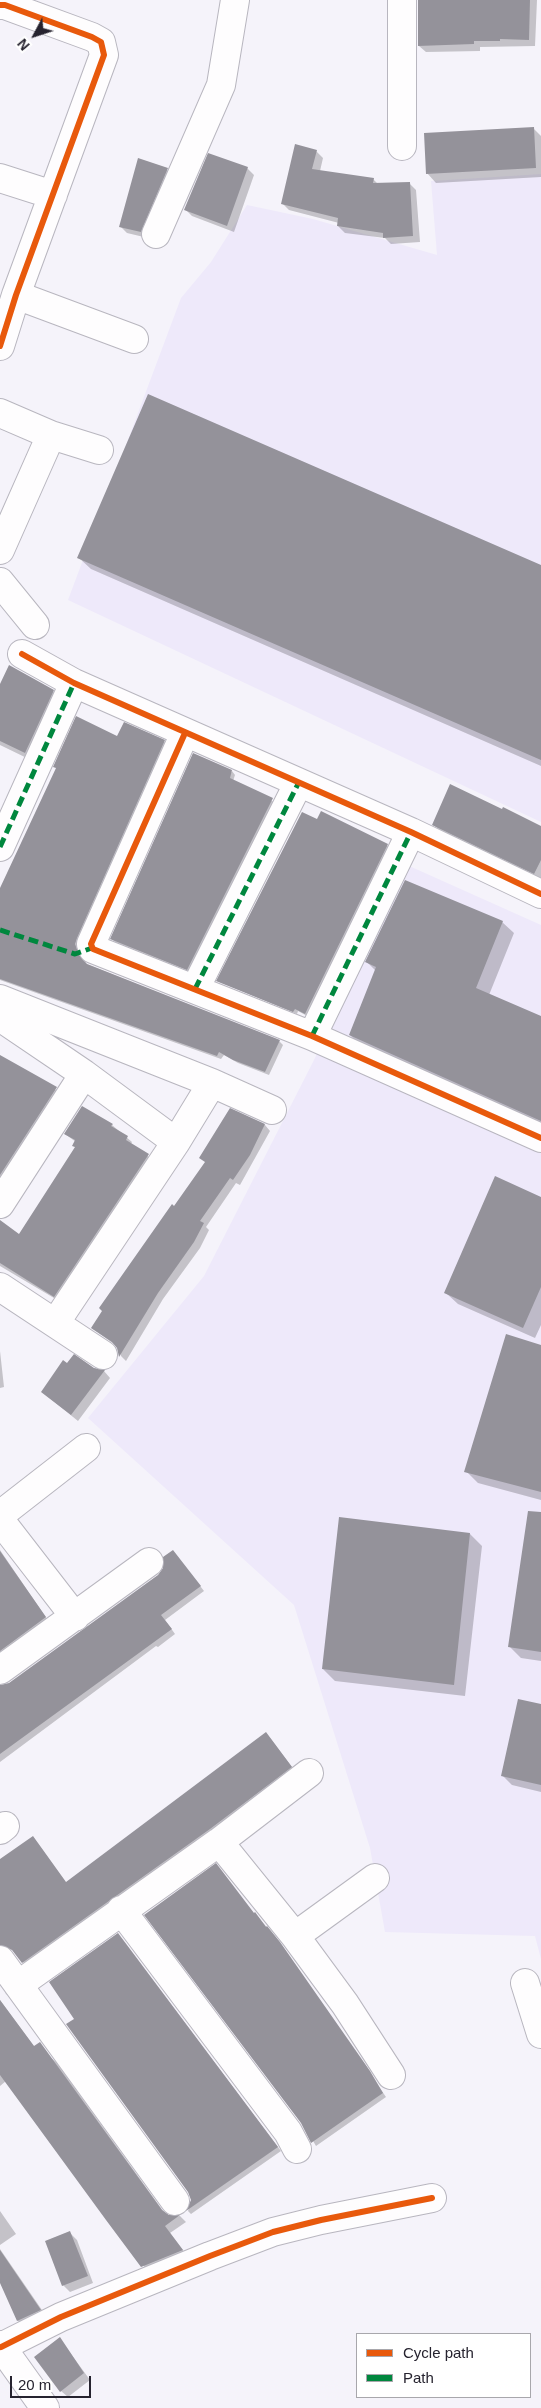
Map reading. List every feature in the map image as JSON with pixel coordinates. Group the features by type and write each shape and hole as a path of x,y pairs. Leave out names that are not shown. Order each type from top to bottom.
{"street":[{"path":"156,234 221,85 235,0"},
{"path":"402,0 402,146"},
{"path":"0,5 5,5 101,42 104,54 16,294 0,346"},
{"path":"0,178 53,195"},
{"path":"16,294 134,339"},
{"path":"0,413 51,435 99,450"},
{"path":"0,550 51,435"},
{"path":"0,582 35,625"},
{"path":"22,654 74,682 298,784 411,832 541,894"},
{"path":"0,847 74,682"},
{"path":"185,733 91,944 95,951 312,1036 541,1138"},
{"path":"195,989 298,784"},
{"path":"312,1036 411,832"},
{"path":"0,999 212,1083 272,1110"},
{"path":"0,1017 84,1074 176,1142"},
{"path":"0,1204 84,1074"},
{"path":"56,1322 176,1142 212,1083"},
{"path":"0,1287 12,1304 56,1322 103,1355"},
{"path":"0,1515 86,1448"},
{"path":"0,1520 75,1618"},
{"path":"0,1670 75,1618 149,1562"},
{"path":"18,1985 219,1842 309,1773"},
{"path":"219,1842 295,1936 345,2004 391,2075"},
{"path":"295,1936 375,1878"},
{"path":"121,1910 288,2132 297,2149"},
{"path":"0,1960 176,2201"},
{"path":"525,1983 541,2034"},
{"path":"45,2408 1,2346 61,2317 274,2232 321,2220 432,2198"}],"shaded area":[{"path":"541,174 541,822 68,600 181,298 211,262 247,205 313,219 437,255 431,181"},
{"path":"407,865 541,925 541,1959 535,1936 385,1932 370,1848 294,1605 88,1418 204,1276 313,1062"}],"building":[{"path":"418,0 530,0 529,40 500,39 500,41 474,41 474,44 418,46"},
{"path":"534,127 536,168 426,174 424,133"},
{"path":"295,144 317,150 312,169 374,178 373,183 410,182 413,236 383,238 383,233 337,226 338,218 281,204"},
{"path":"208,153 248,167 227,226 184,210"},
{"path":"138,158 168,168 141,232 119,227"},
{"path":"148,394 541,565 541,760 77,558"},
{"path":"9,665 54,690 25,753 0,741 0,684"},
{"path":"76,716 117,736 124,722 165,740 77,938 75,944 79,955 87,964 280,1040 265,1072 233,1060 219,1052 217,1056 0,979 0,888 56,768 53,767"},
{"path":"193,753 232,770 230,778 273,798 187,970 110,939"},
{"path":"450,784 541,826 541,860 534,874 432,825"},
{"path":"321,811 388,844 305,1014 295,1009 293,1012 216,981 302,812 317,819"},
{"path":"405,880 503,921 476,988 541,1016 541,1121 349,1035 376,967 365,962"},
{"path":"0,1055 57,1087 0,1175"},
{"path":"82,1106 113,1124 111,1126 128,1136 126,1140 149,1154 54,1297 0,1263 0,1220 19,1234 75,1147 72,1146 75,1140 64,1134"},
{"path":"230,1108 265,1124 250,1155 233,1180 230,1178 200,1221 204,1223 194,1242 158,1293 119,1357 117,1348 112,1342 91,1328 102,1311 99,1308 172,1204 174,1206 205,1162 199,1158"},
{"path":"495,1176 541,1197 541,1287 523,1328 444,1293"},
{"path":"506,1334 541,1345 541,1492 464,1472"},
{"path":"74,1354 94,1368 105,1370 71,1415 41,1392 63,1360 67,1363"},
{"path":"528,1511 541,1512 541,1652 508,1647"},
{"path":"339,1517 470,1533 454,1685 322,1669"},
{"path":"173,1550 201,1586 161,1615 172,1629 0,1754 0,1685 9,1683 158,1575 163,1568 163,1557"},
{"path":"0,1551 46,1617 0,1651"},
{"path":"518,1699 541,1704 541,1785 501,1776"},
{"path":"266,1732 292,1767 210,1829 22,1963 12,1950 0,1945 0,1859 33,1836 66,1882"},
{"path":"216,1863 254,1913 280,1942 370,2071 383,2093 311,2143 301,2123 144,1915"},
{"path":"118,1933 278,2147 186,2211 191,2200 188,2192 66,2024 74,2019 49,1982"},
{"path":"0,2000 34,2046 40,2042 162,2210 169,2215 180,2215 165,2226 183,2250 141,2267 106,2220 0,2075"},
{"path":"70,2231 88,2276 62,2286 45,2241"},
{"path":"0,2250 41,2310 17,2321 0,2283"},
{"path":"60,2337 84,2373 60,2392 34,2357"}],"marked path":[{"path":"0,847 74,683"},
{"path":"195,989 298,784"},
{"path":"312,1036 411,832"},
{"path":"0,930 75,954 92,948 91,945"}],"cycle path":[{"path":"0,5 5,5 92,37 101,42 104,55 16,295 0,346"},
{"path":"22,654 74,683 411,832 541,894"},
{"path":"185,733 91,944 93,949 312,1036 541,1138"},
{"path":"1,2347 61,2317 273,2232 321,2220 432,2198"}]}
